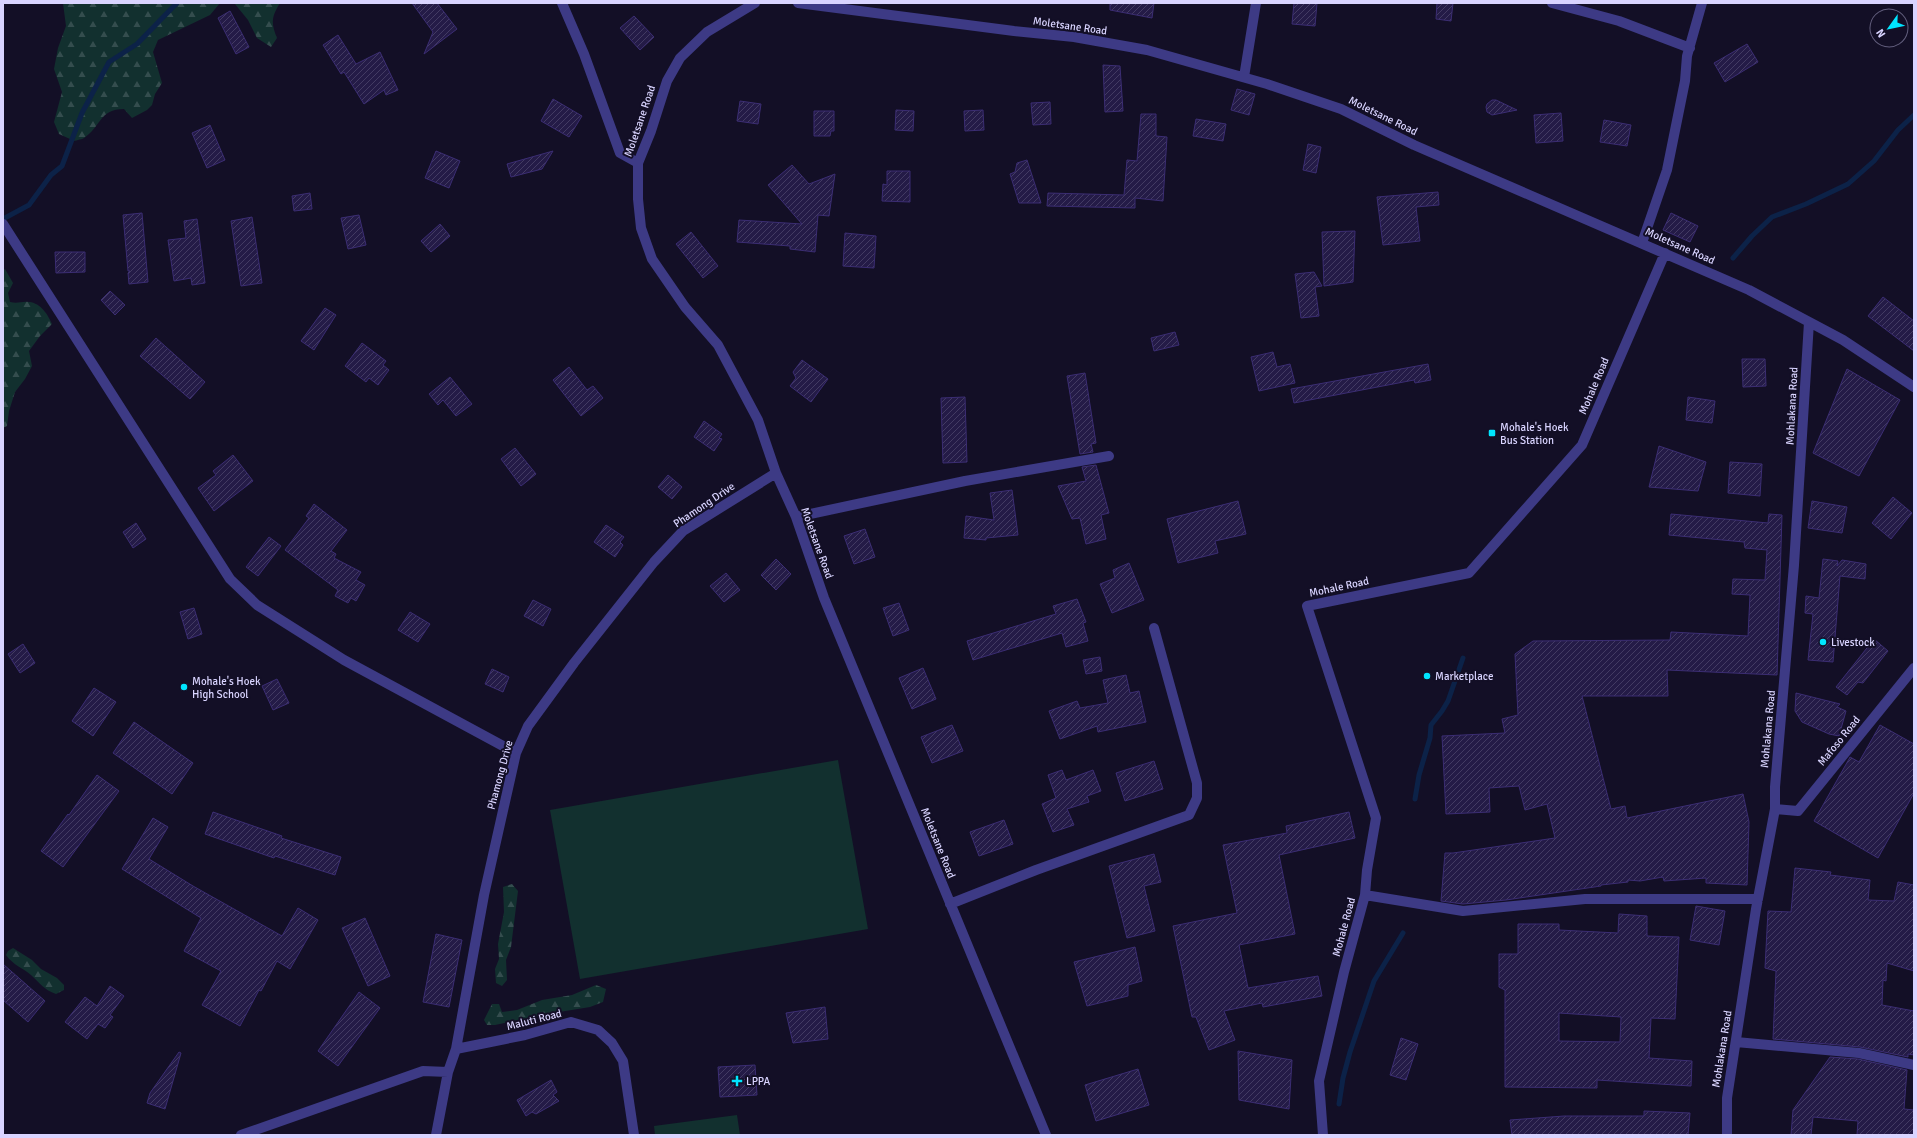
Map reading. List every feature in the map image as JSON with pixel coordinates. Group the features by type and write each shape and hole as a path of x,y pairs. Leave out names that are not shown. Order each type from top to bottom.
{"street":[{"path":"562,3 584,54 620,153 638,162"},
{"name":"Moletsane Road","path":"755,3 707,32 680,58 667,81 651,131 638,162 638,200 641,228 652,259 685,307 718,345 758,420 776,473 796,516 824,598 1046,1135"},
{"name":"Moletsane Road","path":"801,3 1014,31 1074,37 1147,50 1244,77 1341,109 1414,145 1749,290 1843,340 1914,387"},
{"path":"1244,77 1256,3"},
{"path":"1552,3 1619,21 1690,48"},
{"path":"1642,243 1668,170 1685,81 1687,56 1702,3"},
{"path":"3,224 230,579 257,605 344,660 516,753"},
{"name":"Mohale Road","path":"1323,1135 1319,1082 1344,972 1365,895 1367,870 1376,818 1307,606 1469,573 1582,445 1665,253"},
{"name":"Mohlakana Road","path":"1727,1135 1727,1098 1758,899 1775,809 1775,787 1794,565 1809,322"},
{"path":"796,516 966,481 1109,456"},
{"name":"Phamong Drive","path":"436,1135 448,1072 456,1049 484,895 516,753 528,726 574,663 654,562 683,531 776,473"},
{"path":"950,904 1036,870 1189,815 1197,798 1197,782 1154,628"},
{"name":"Mafoso Road","path":"1775,809 1798,811 1914,668"},
{"path":"1365,895 1463,911 1585,899 1758,899"},
{"name":"Maluti Road","path":"456,1049 525,1035 571,1022 598,1030 612,1043 623,1061 634,1135"},
{"path":"1736,1042 1858,1052 1914,1065"},
{"path":"241,1135 423,1071 448,1072"}],"green space":[{"path":"63,3 220,3 210,15 158,40 153,52 162,83 155,94 152,105 147,110 132,118 124,109 110,112 101,119 90,134 83,139 72,142 70,139 59,134 54,122 62,92 54,69 58,48 66,26"},
{"path":"227,3 280,3 273,20 277,38 271,47 257,38 248,20 235,4"},
{"path":"5,269 13,283 8,293 10,302 29,302 37,305 46,313 52,324 40,336 29,351 32,366 25,379 15,392 9,411 7,426 3,428 3,270"},
{"path":"838,760 868,929 580,979 550,810"},
{"path":"512,884 518,891 511,947 506,960 507,980 502,986 496,983 495,969 499,959 498,944 504,912 503,887"},
{"path":"13,948 32,960 41,969 57,978 64,985 64,990 56,994 42,986 6,955 8,951"},
{"path":"596,985 606,989 603,1002 590,1007 495,1025 487,1025 484,1020 492,1004 499,1004 502,1012 517,1010 542,1000 572,995"},
{"path":"737,1115 740,1135 655,1135 654,1126"}],"building":[{"path":"412,3 437,3 457,29 424,54 433,32"},
{"path":"1110,3 1154,3 1152,18 1110,10"},
{"path":"1294,3 1317,3 1315,26 1292,24"},
{"path":"1437,3 1453,3 1451,21 1436,19"},
{"path":"230,11 249,47 236,54 218,18"},
{"path":"634,16 654,37 640,50 620,28"},
{"path":"338,35 356,64 380,52 398,90 386,95 384,90 364,104 344,72 341,74 323,45"},
{"path":"1747,44 1758,62 1725,82 1714,63"},
{"path":"1103,65 1120,66 1123,111 1105,112"},
{"path":"1237,89 1255,94 1249,115 1231,110"},
{"path":"553,99 582,116 569,137 541,121"},
{"path":"1492,100 1496,100 1517,110 1492,115 1487,112 1486,107"},
{"path":"740,101 761,104 758,124 737,121"},
{"path":"1050,102 1051,124 1033,125 1031,103"},
{"path":"896,110 914,111 913,131 895,130"},
{"path":"983,110 984,130 965,131 964,111"},
{"path":"814,111 834,111 834,131 831,131 830,136 814,136"},
{"path":"1561,113 1563,141 1536,143 1534,115"},
{"path":"1141,114 1156,114 1156,136 1167,137 1163,201 1135,198 1135,208 1047,206 1048,193 1124,195 1127,160 1137,161"},
{"path":"1196,119 1226,124 1223,141 1193,136"},
{"path":"1604,120 1631,125 1627,146 1600,142"},
{"path":"210,125 225,160 207,168 192,133"},
{"path":"1308,144 1321,147 1316,173 1303,170"},
{"path":"436,151 460,161 449,188 425,178"},
{"path":"553,151 542,169 511,177 507,164"},
{"path":"1027,160 1041,203 1019,203 1010,174 1015,172 1017,163"},
{"path":"792,165 809,184 835,174 829,216 818,215 815,252 790,249 790,246 737,242 739,220 802,224 768,185"},
{"path":"887,171 910,171 910,202 882,201 883,184 887,185"},
{"path":"1438,192 1439,205 1416,207 1420,241 1383,245 1377,197"},
{"path":"310,193 312,209 294,211 292,196"},
{"path":"142,213 148,282 129,284 128,273 130,271 128,271 123,215"},
{"path":"1671,213 1698,226 1690,242 1663,230"},
{"path":"359,215 366,245 348,249 341,218"},
{"path":"252,217 262,283 241,286 231,221"},
{"path":"197,219 205,283 192,285 191,278 174,281 168,240 186,238 184,221"},
{"path":"440,224 450,236 431,252 421,241"},
{"path":"1355,231 1353,282 1324,286 1322,232"},
{"path":"691,232 718,266 703,278 676,244"},
{"path":"845,233 876,236 874,268 843,266"},
{"path":"55,252 85,252 85,272 56,273"},
{"path":"1314,272 1322,286 1315,287 1319,316 1301,318 1295,274"},
{"path":"110,291 125,305 115,315 101,300"},
{"path":"1883,297 1914,321 1914,351 1868,316"},
{"path":"325,308 336,315 314,350 301,341"},
{"path":"1175,332 1179,345 1154,351 1151,338"},
{"path":"156,338 205,382 190,399 140,356"},
{"path":"362,343 386,361 383,365 389,370 378,385 369,378 366,382 345,366"},
{"path":"1273,352 1277,367 1290,364 1295,383 1259,391 1251,357"},
{"path":"1742,359 1765,359 1766,386 1743,387"},
{"path":"802,360 828,379 811,402 790,386 796,378 793,372"},
{"path":"1428,364 1431,380 1415,383 1414,380 1294,403 1291,389"},
{"path":"569,367 587,390 593,386 603,398 581,416 553,380"},
{"path":"1847,369 1900,400 1859,476 1813,453"},
{"path":"1085,373 1096,443 1091,444 1093,452 1080,454 1067,376"},
{"path":"450,377 472,404 456,416 443,400 438,405 429,394"},
{"path":"965,397 967,462 943,463 941,398"},
{"path":"1688,397 1715,401 1712,423 1686,420"},
{"path":"704,421 722,434 719,438 722,439 714,451 694,437"},
{"path":"1659,446 1706,462 1698,491 1649,487"},
{"path":"515,448 536,474 521,486 501,459"},
{"path":"233,455 253,481 214,511 198,488 216,475 213,471"},
{"path":"1730,462 1762,464 1760,496 1728,493"},
{"path":"1096,465 1109,513 1101,515 1106,539 1086,544 1080,518 1072,519 1058,486 1086,481 1082,467"},
{"path":"668,475 682,487 672,499 658,487"},
{"path":"1012,490 1018,535 986,538 986,540 964,538 966,516 994,520 990,493"},
{"path":"1893,497 1912,513 1891,539 1872,523"},
{"path":"1238,501 1246,534 1215,541 1218,553 1178,563 1167,519"},
{"path":"1812,501 1847,507 1842,533 1808,528"},
{"path":"314,504 347,530 331,551 336,554 334,558 361,572 356,580 365,585 356,601 351,598 348,603 335,596 338,590 285,550 309,518 306,516"},
{"path":"1671,514 1768,523 1769,514 1782,515 1777,675 1667,670 1668,696 1582,696 1611,809 1625,806 1627,818 1743,794 1749,822 1747,885 1706,883 1706,878 1664,881 1663,877 1640,881 1628,880 1628,882 1506,900 1463,904 1441,901 1445,853 1555,838 1547,804 1525,810 1519,786 1489,788 1490,812 1446,814 1442,736 1505,733 1502,719 1518,715 1515,654 1533,641 1670,640 1671,632 1748,636 1750,595 1732,594 1733,579 1765,580 1767,550 1745,548 1744,542 1669,535"},
{"path":"136,523 146,539 133,548 123,532"},
{"path":"606,525 624,537 620,542 623,545 615,557 594,542"},
{"path":"865,529 875,557 854,564 844,536"},
{"path":"269,537 281,546 258,576 246,567"},
{"path":"776,559 791,574 776,590 761,575"},
{"path":"1823,559 1838,561 1837,566 1842,560 1866,564 1865,579 1840,576 1833,662 1808,660 1813,614 1805,613 1806,596 1819,598"},
{"path":"1129,563 1144,600 1112,613 1100,584 1115,578 1113,570"},
{"path":"726,573 740,590 724,602 710,586"},
{"path":"1077,599 1086,622 1083,623 1088,641 1066,647 1062,633 973,660 967,641 1056,614 1053,606"},
{"path":"533,600 551,609 543,626 524,616"},
{"path":"899,603 909,630 893,636 883,608"},
{"path":"194,608 202,634 188,639 180,612"},
{"path":"410,612 430,624 418,642 398,630"},
{"path":"1874,639 1888,651 1863,683 1858,682 1847,695 1836,687"},
{"path":"23,644 35,663 20,673 8,654"},
{"path":"1100,657 1102,671 1086,674 1083,660"},
{"path":"923,668 936,699 912,709 899,678"},
{"path":"492,669 509,677 503,692 485,684"},
{"path":"1126,675 1130,693 1139,691 1146,722 1098,732 1097,726 1060,739 1049,711 1077,701 1080,708 1108,703 1103,680"},
{"path":"277,679 289,703 273,710 262,686"},
{"path":"94,688 116,702 93,736 72,721"},
{"path":"1796,693 1840,704 1837,707 1846,711 1839,736 1829,734 1802,722 1795,711"},
{"path":"134,722 193,763 172,794 113,753"},
{"path":"952,725 963,751 932,763 921,737"},
{"path":"1880,725 1914,744 1914,793 1878,858 1814,821 1850,757 1859,762"},
{"path":"1154,761 1163,789 1125,801 1116,773"},
{"path":"1062,770 1066,780 1093,770 1101,791 1087,796 1089,802 1067,809 1074,825 1053,832 1042,804 1056,798 1048,775"},
{"path":"97,775 119,791 63,867 41,851"},
{"path":"213,812 282,836 281,838 341,857 335,875 275,856 274,858 205,834"},
{"path":"1349,812 1355,838 1279,855 1295,934 1239,945 1248,988 1318,976 1322,996 1263,1007 1262,1003 1224,1011 1235,1040 1209,1050 1196,1017 1192,1017 1173,926 1237,913 1223,845 1287,833 1286,826"},
{"path":"153,818 168,827 149,859 193,886 282,936 298,908 318,920 290,969 277,961 261,991 259,990 240,1026 202,1005 221,971 184,951 201,918 122,869"},
{"path":"1004,820 1013,844 979,856 970,832"},
{"path":"1154,854 1161,882 1144,886 1155,931 1127,938 1109,866"},
{"path":"1795,868 1831,872 1830,875 1870,880 1868,900 1894,901 1898,882 1914,885 1914,971 1887,963 1886,981 1883,980 1882,1005 1914,1011 1914,1055 1908,1054 1908,1057 1860,1047 1773,1039 1776,971 1765,968 1768,911 1791,912"},
{"path":"1696,906 1725,911 1719,945 1690,940"},
{"path":"1619,914 1647,916 1647,936 1679,937 1675,1019 1651,1018 1649,1058 1692,1061 1691,1086 1597,1080 1597,1088 1505,1087 1505,990 1499,987 1499,954 1518,954 1518,924 1559,924 1559,930 1618,933","holes":["1559,1013 1621,1017 1620,1042 1559,1041"]},
{"path":"365,918 390,976 368,986 342,928"},
{"path":"436,934 462,940 449,1007 423,1002"},
{"path":"1135,947 1142,981 1128,985 1128,996 1087,1006 1074,962"},
{"path":"3,964 45,1001 28,1022 3,1000"},
{"path":"110,986 124,996 110,1015 113,1017 105,1028 98,1024 87,1039 65,1022 85,997 97,1006"},
{"path":"359,992 380,1008 338,1066 318,1051"},
{"path":"825,1007 828,1039 793,1043 786,1013"},
{"path":"1401,1038 1418,1044 1406,1080 1390,1075"},
{"path":"1238,1051 1292,1060 1289,1109 1239,1100"},
{"path":"179,1052 181,1053 165,1109 147,1103 150,1093"},
{"path":"1830,1057 1858,1059 1907,1070 1904,1109 1914,1110 1914,1135 1857,1135 1858,1121 1813,1117 1811,1135 1791,1135 1793,1110"},
{"name":"LPPA","path":"755,1065 757,1095 720,1097 718,1067"},
{"path":"1138,1069 1149,1105 1096,1121 1085,1085"},
{"path":"551,1080 557,1092 553,1095 559,1101 536,1114 532,1112 526,1116 517,1100"},
{"path":"1644,1111 1690,1113 1688,1135 1512,1135 1510,1120 1564,1116 1644,1116"}],"waterway":[{"path":"3,219 29,205 51,175 62,166 82,113 109,62 137,44 177,3"},
{"path":"1733,258 1752,236 1772,217 1806,204 1848,184 1874,161 1898,130 1914,115"},
{"path":"1415,799 1419,775 1430,738 1431,725 1448,701 1463,658"},
{"path":"1339,1104 1343,1078 1350,1052 1374,981 1403,933"}],"place":[{"name":"Mohale's Hoek Bus Station","path":"1492,433"},
{"name":"Livestock","path":"1823,642"},
{"name":"Marketplace","path":"1427,676"},
{"name":"Mohale's Hoek High School","path":"184,687"},
{"name":"LPPA","path":"737,1081"}]}
